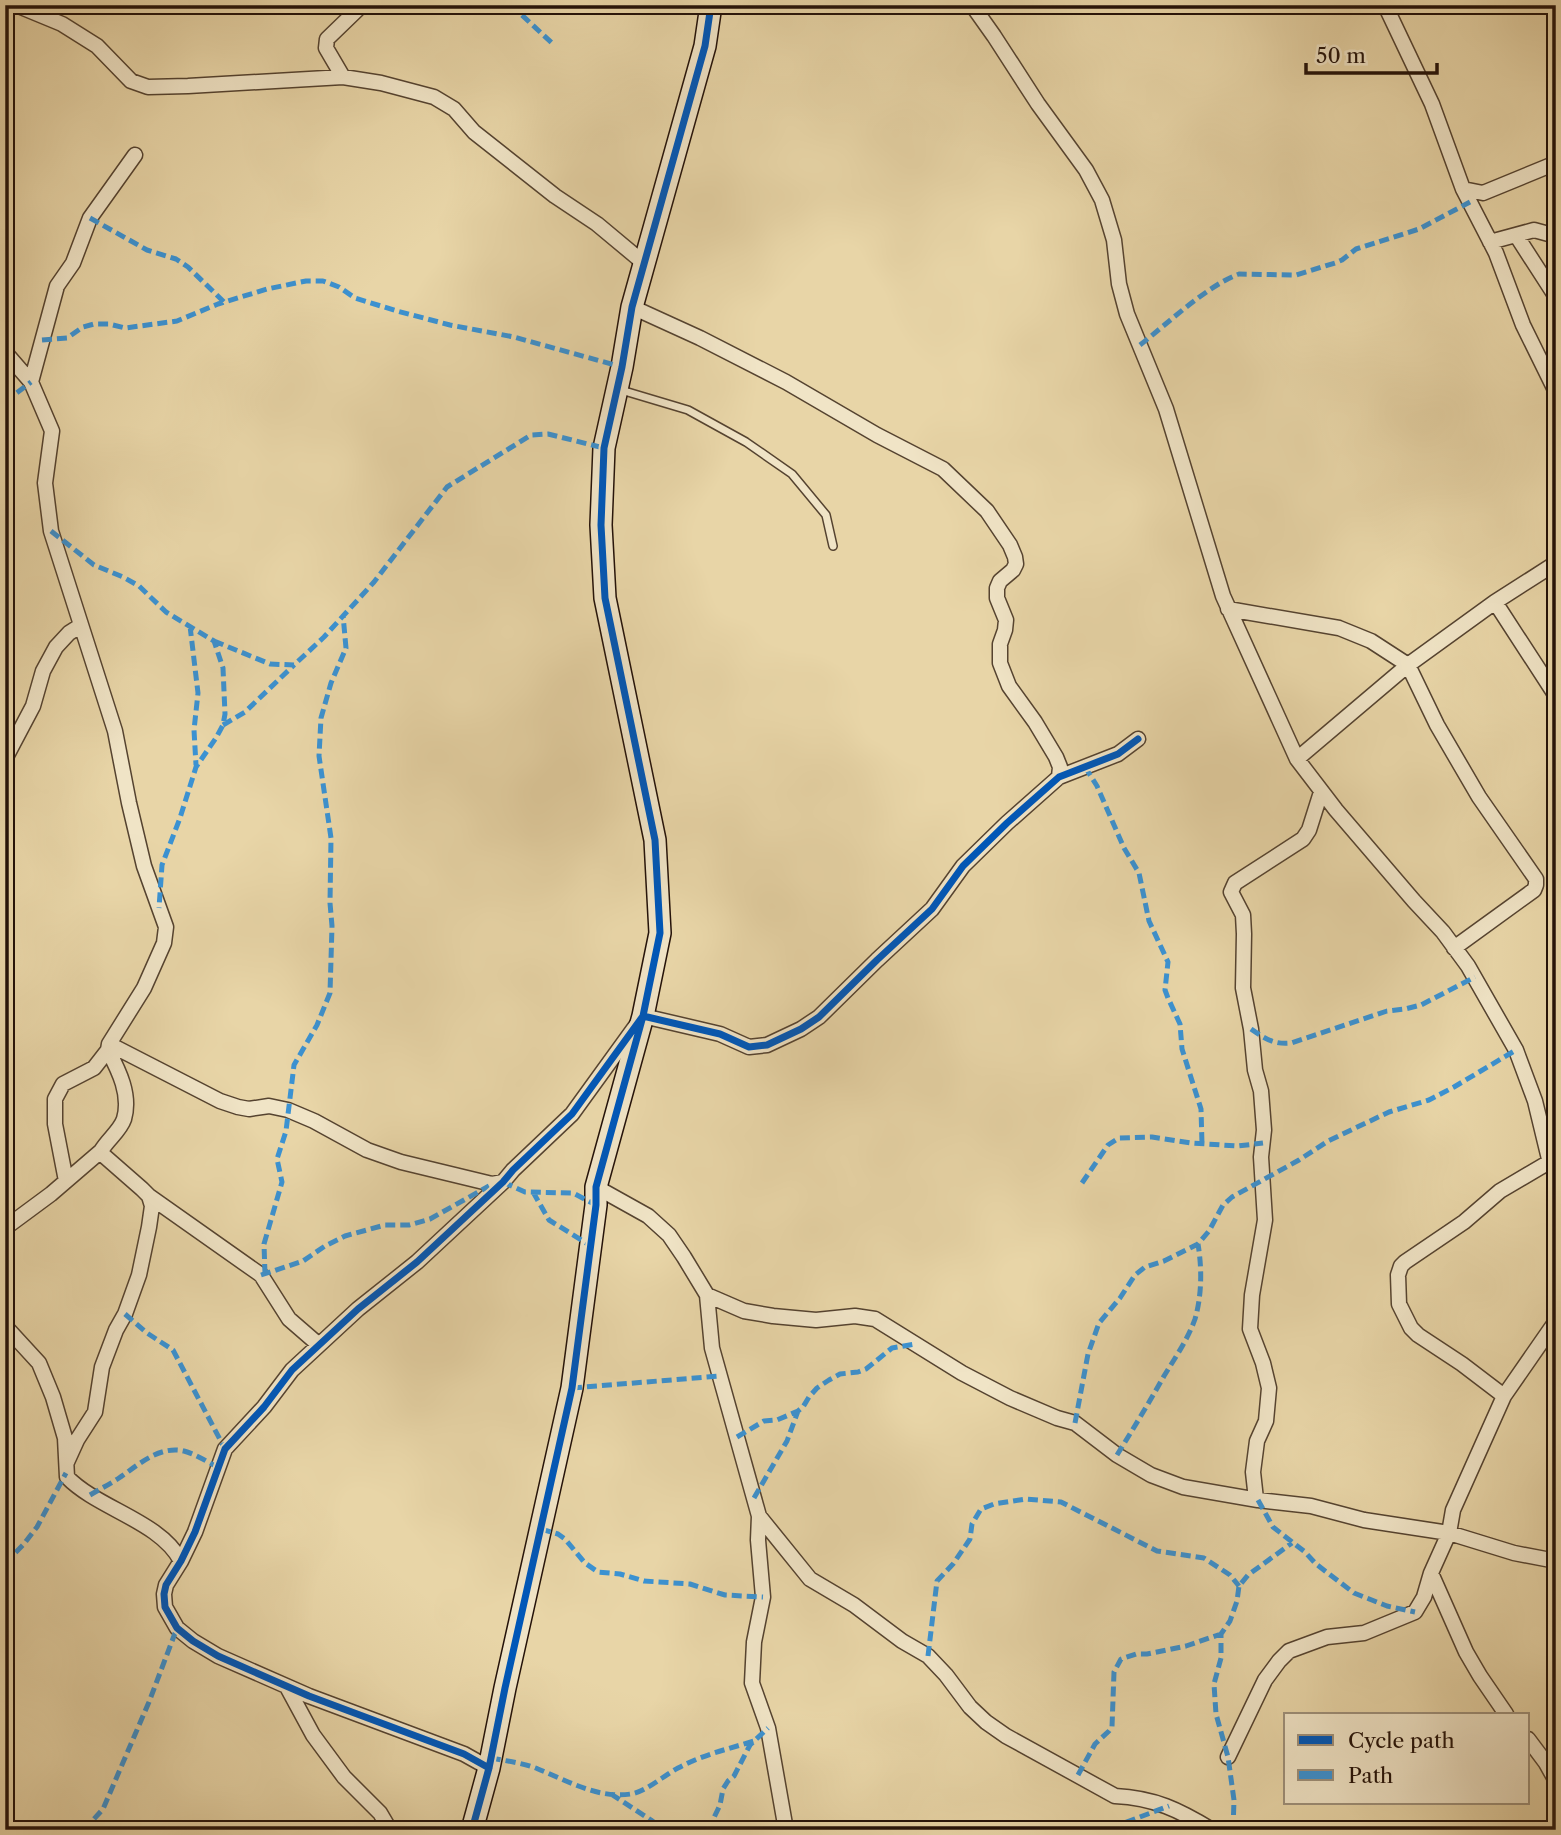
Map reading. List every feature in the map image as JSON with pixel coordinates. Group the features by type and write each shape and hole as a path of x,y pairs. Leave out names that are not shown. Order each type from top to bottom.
{"street":[{"path":"16,5 62,24 97,46 131,81 148,87 343,77 381,83 434,97 454,109 474,132 555,196 597,224 645,264"},
{"path":"343,77 325,43 360,5"},
{"path":"472,1830 489,1768 572,1388 595,1219 596,1188 643,1016 660,933 655,840 605,598 601,525 604,448 632,307 705,46 711,5"},
{"path":"972,5 1086,170 1102,200 1114,240 1119,284 1127,314 1166,408 1228,609 1297,759 1321,792 1443,932 1475,977 1516,1050 1535,1101 1554,1166 1500,1191 1464,1222 1405,1262 1398,1275 1399,1304 1411,1328 1504,1396"},
{"path":"1385,5 1432,104 1463,189 1496,253 1523,325 1556,392"},
{"path":"31,382 57,286 73,263 90,218 135,155"},
{"path":"1463,189 1483,193 1556,163"},
{"path":"1490,242 1534,230 1556,236"},
{"path":"1516,235 1556,297"},
{"path":"632,307 749,363 877,435 943,468 987,511 1010,545 1016,564 1000,581 998,588 998,598 1006,620 1000,644 1000,663 1009,686 1056,757 1060,767 1059,777"},
{"path":"5,352 31,382 52,430 45,483 51,531 115,731 144,866 166,927 164,943 144,988 109,1047 94,1068 63,1084 55,1099 55,1124 66,1181"},
{"path":"1297,759 1408,665 1556,564"},
{"path":"1496,603 1556,696"},
{"path":"1228,609 1339,628 1371,641 1408,665 1437,724 1479,797 1536,879 1534,890 1454,948"},
{"path":"5,759 33,706 43,671 56,647 80,626"},
{"path":"643,1016 720,1034 749,1047 767,1045 801,1029 819,1017 932,909 963,866 1059,777 1118,754 1138,739"},
{"path":"1256,1499 1253,1472 1257,1441 1266,1421 1269,1388 1250,1329 1252,1295 1265,1220 1261,1157 1264,1130 1261,1091 1255,1070 1243,988 1243,915 1231,892 1235,883 1303,839 1310,830 1321,792"},
{"path":"489,1768 464,1754 287,1686 218,1656 177,1628 165,1607 164,1594 210,1495 225,1450 264,1407 292,1370 358,1309 417,1262 572,1114 643,1016"},
{"path":"5,1228 101,1151 124,1121 124,1083 109,1047"},
{"path":"109,1047 202,1093 238,1107 249,1109 269,1106 288,1110 367,1150 393,1159 492,1184 503,1182"},
{"path":"101,1151 149,1196 261,1275 289,1319 319,1345"},
{"path":"596,1188 648,1216 669,1235 707,1296 712,1348 759,1516 762,1597 754,1642 752,1683 768,1728 786,1830"},
{"path":"67,1462 94,1412 102,1367 139,1275 152,1206 149,1196"},
{"path":"707,1296 744,1311 773,1317 816,1320 855,1316 875,1319 962,1373 1010,1398 1075,1423 1117,1455 1151,1475 1183,1487 1311,1506 1364,1520 1449,1533 1514,1553 1556,1561"},
{"path":"1228,1757 1265,1680 1289,1651 1327,1637 1364,1633 1415,1612 1424,1597 1431,1573 1449,1533 1453,1510 1504,1396 1556,1321"},
{"path":"5,1326 39,1363 53,1397 65,1438 67,1477 73,1484 166,1540 181,1561"},
{"path":"759,1516 810,1579 854,1605 902,1641 928,1656 970,1707 1006,1736 1115,1796 1133,1797 1169,1806 1212,1830"},
{"path":"1431,1573 1466,1652 1505,1713"},
{"path":"287,1686 313,1735 344,1777 380,1813 390,1830"},
{"path":"1530,1743 1556,1781"}],"lane":[{"path":"617,389 688,410 746,442 792,474 826,515 832,546"}],"marked path":[{"path":"511,5 553,44"},
{"path":"603,5 619,9 647,5"},
{"path":"670,5 682,9 695,5"},
{"path":"1140,345 1201,296 1227,279 1239,274 1296,275 1335,263 1356,249 1419,229 1470,202"},
{"path":"90,218 147,250 176,259 224,302"},
{"path":"42,340 67,338 83,327 94,324 125,328 177,321 218,304 267,289 306,281 323,281 339,287 355,298 397,311 450,325 514,337 622,367"},
{"path":"5,402 31,382"},
{"path":"214,641 270,664 294,665 324,637 374,582 447,487 531,435 548,434 604,448"},
{"path":"51,531 94,565 139,586 166,612 214,641 223,668 223,725 196,767 162,865 159,908"},
{"path":"265,1274 264,1244 282,1182 277,1159 286,1131 294,1065 317,1025 330,993 331,838 319,756 321,718 331,683 346,648 343,615"},
{"path":"190,626 198,693 194,730 196,765"},
{"path":"223,725 245,712 294,665"},
{"path":"1085,767 1139,873 1149,921 1168,962 1165,990 1180,1024 1182,1049 1201,1109 1202,1144"},
{"path":"1251,1029 1274,1042 1291,1043 1387,1011 1421,1005 1475,977"},
{"path":"1075,1423 1088,1354 1099,1323 1135,1275 1145,1267 1198,1244 1209,1231 1223,1205 1232,1197 1328,1141 1389,1112 1429,1100 1516,1050"},
{"path":"1082,1183 1108,1145 1119,1138 1152,1137 1238,1146 1263,1143"},
{"path":"503,1182 525,1192 573,1193 596,1205"},
{"path":"261,1275 303,1261 345,1236 385,1225 409,1225 430,1219 489,1186"},
{"path":"533,1192 549,1220 591,1246"},
{"path":"1117,1455 1181,1348 1195,1319 1201,1282 1198,1244"},
{"path":"125,1314 173,1350 225,1449"},
{"path":"737,1437 764,1421 777,1420 798,1411 817,1388 840,1374 866,1369 892,1348 915,1344"},
{"path":"572,1388 720,1376"},
{"path":"754,1498 787,1441 798,1411"},
{"path":"90,1495 149,1458 166,1451 188,1452 219,1468"},
{"path":"5,1563 37,1527 66,1473"},
{"path":"928,1656 937,1581 970,1539 972,1524 981,1509 994,1504 1026,1499 1061,1502 1157,1551 1204,1558 1230,1575 1239,1586"},
{"path":"1258,1500 1273,1527 1354,1593 1387,1606 1415,1612"},
{"path":"541,1529 565,1539 585,1563 598,1572 620,1574 644,1581 690,1584 725,1595 763,1597"},
{"path":"1233,1830 1234,1800 1228,1757 1216,1714 1214,1684 1221,1658 1221,1634 1230,1621 1239,1586 1248,1575 1292,1543"},
{"path":"84,1830 103,1809 177,1628"},
{"path":"1078,1775 1095,1744 1112,1727 1114,1672 1121,1659 1186,1646 1221,1634"},
{"path":"708,1830 720,1805 723,1789 734,1776 750,1745 768,1728"},
{"path":"491,1758 533,1767 572,1784 619,1795 631,1794 649,1787 687,1763 754,1741"},
{"path":"611,1794 664,1830"},
{"path":"1113,1830 1124,1823 1169,1806"}],"cycle path":[{"path":"472,1830 489,1768 572,1388 596,1205 596,1187 643,1016 660,933 655,840 605,598 601,525 604,448 632,307 705,46 711,5"},
{"path":"489,1768 464,1754 309,1696 218,1656 177,1628 165,1607 166,1585 195,1532 225,1449 264,1407 292,1370 358,1309 417,1262 572,1114 643,1016 720,1034 749,1047 767,1045 801,1029 819,1017 932,909 963,866 1059,777 1118,754 1138,739"}]}
